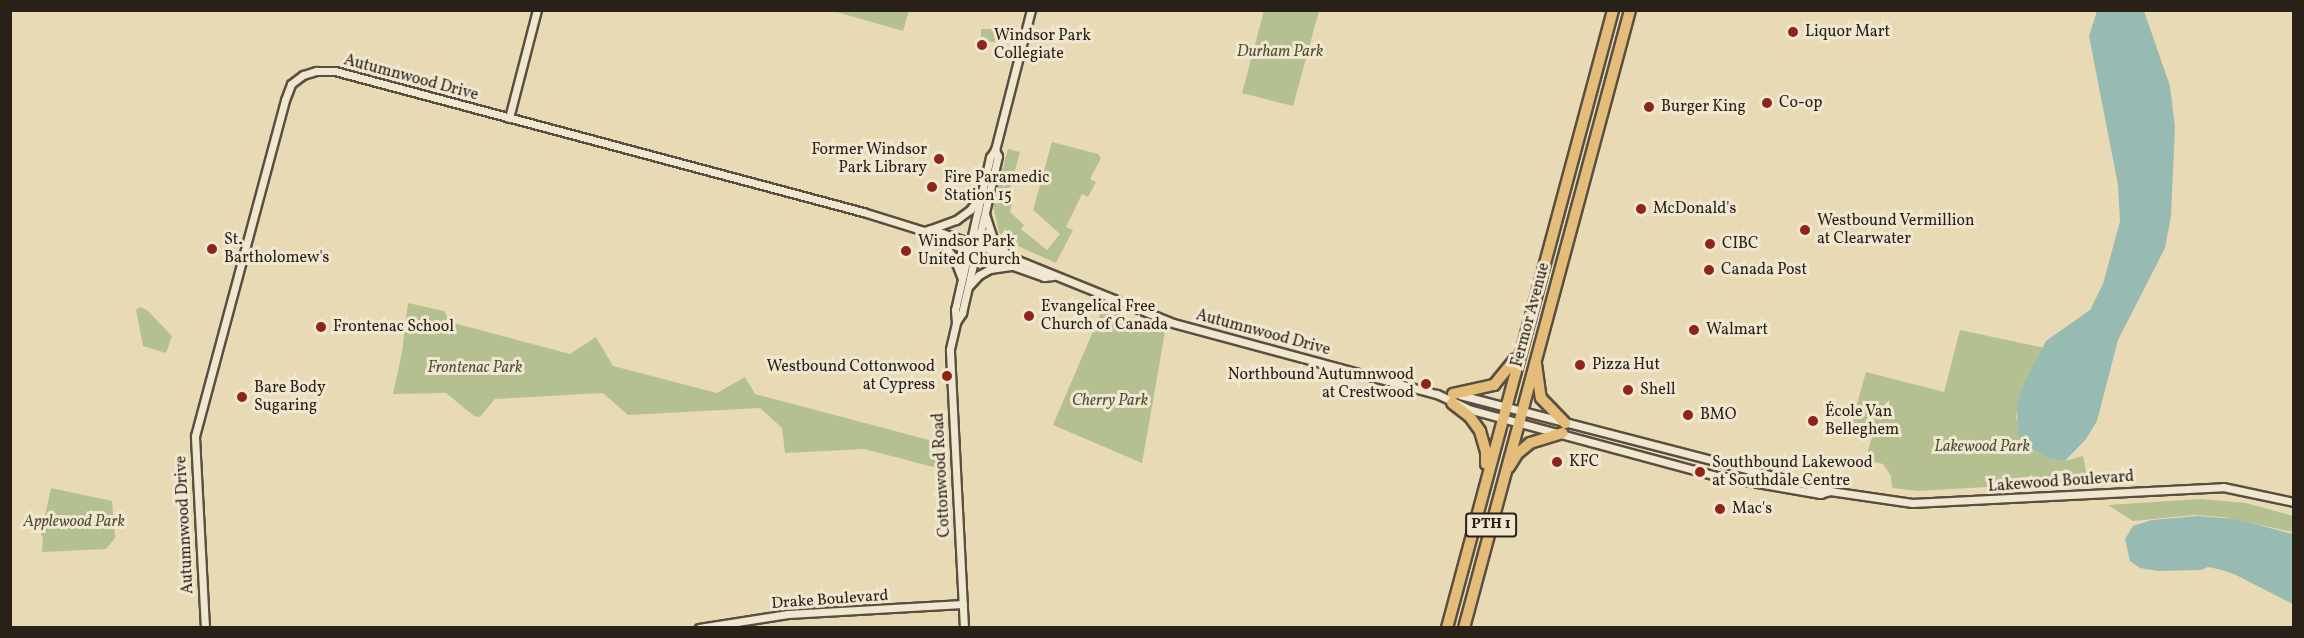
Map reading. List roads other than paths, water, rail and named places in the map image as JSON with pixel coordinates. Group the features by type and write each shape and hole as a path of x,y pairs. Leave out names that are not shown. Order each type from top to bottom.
{"highway":[{"name":"Fermor Avenue","path":"1447,627 1613,10"},
{"name":"Fermor Avenue","path":"1464,627 1520,410 1630,10"},
{"path":"1485,484 1486,452 1480,431 1453,399 1494,385 1509,370 1523,345"},
{"path":"1503,477 1517,454 1530,443 1563,428 1541,398 1537,380 1536,353"}],"street":[{"path":"509,118 537,10"},
{"name":"Cottonwood Road","path":"956,322 962,313 968,288 981,194 990,157 995,150 1031,10"},
{"name":"Autumnwood Drive","path":"205,627 195,436 291,84 309,72 335,71 928,230 1012,266 1044,277 1053,276"},
{"name":"Cottonwood Road","path":"964,627 950,349 962,279 984,212 998,156 995,150"},
{"path":"928,230 962,216 981,194"},
{"path":"984,212 993,239 1010,257"},
{"name":"Autumnwood Drive","path":"928,230 940,240 1010,257 1173,323 1437,394 1517,422"},
{"path":"940,240 954,258 962,279"},
{"path":"968,288 979,275 990,269 1012,266"},
{"name":"Autumnwood Drive","path":"1453,399 1520,410"},
{"name":"Lakewood Boulevard","path":"1520,410 1563,428 1717,476 1820,494 1830,491"},
{"name":"Lakewood Boulevard","path":"1517,422 1563,428 1830,491 1918,503 2223,487 2294,502"},
{"name":"Drake Boulevard","path":"699,627 788,614 963,604"}],"water":[{"path":"2097,11 2144,11 2170,86 2175,127 2171,216 2165,248 2118,340 2097,421 2086,439 2065,461 2048,458 2027,447 2018,434 2017,405 2023,385 2046,341 2090,310 2103,284 2120,221 2118,185 2089,36"},
{"path":"2197,516 2235,519 2293,534 2293,604 2234,574 2218,569 2208,567 2201,570 2159,571 2140,568 2130,561 2125,539 2133,526 2152,520"}],"place":[{"name":"Liquor Mart","path":"1793,32"},
{"name":"Windsor Park Collegiate","path":"982,45"},
{"name":"Co-op","path":"1767,103"},
{"name":"Burger King","path":"1649,107"},
{"name":"Former Windsor Park Library","path":"939,159"},
{"name":"Fire Paramedic Station 15","path":"932,187"},
{"name":"McDonald's","path":"1641,209"},
{"name":"Westbound Vermillion at Clearwater","path":"1805,230"},
{"name":"CIBC","path":"1710,244"},
{"name":"St. Bartholomew's","path":"212,249"},
{"name":"Windsor Park United Church","path":"906,251"},
{"name":"Canada Post","path":"1709,270"},
{"name":"Evangelical Free Church of Canada","path":"1029,316"},
{"name":"Frontenac School","path":"321,327"},
{"name":"Walmart","path":"1694,330"},
{"name":"Pizza Hut","path":"1580,365"},
{"name":"Westbound Cottonwood at Cypress","path":"947,376"},
{"name":"Northbound Autumnwood at Crestwood","path":"1426,384"},
{"name":"Shell","path":"1628,390"},
{"name":"Bare Body Sugaring","path":"242,397"},
{"name":"BMO","path":"1688,415"},
{"name":"École Van Belleghem","path":"1813,421"},
{"name":"KFC","path":"1557,462"},
{"name":"Southbound Lakewood at Southdale Centre","path":"1700,472"},
{"name":"Mac's","path":"1720,509"}],"park label":[{"name":"Durham Park","path":"1280,52"},
{"name":"Frontenac Park","path":"475,368"},
{"name":"Cherry Park","path":"1110,401"},
{"name":"Lakewood Park","path":"1982,447"},
{"name":"Applewood Park","path":"74,522"}]}
